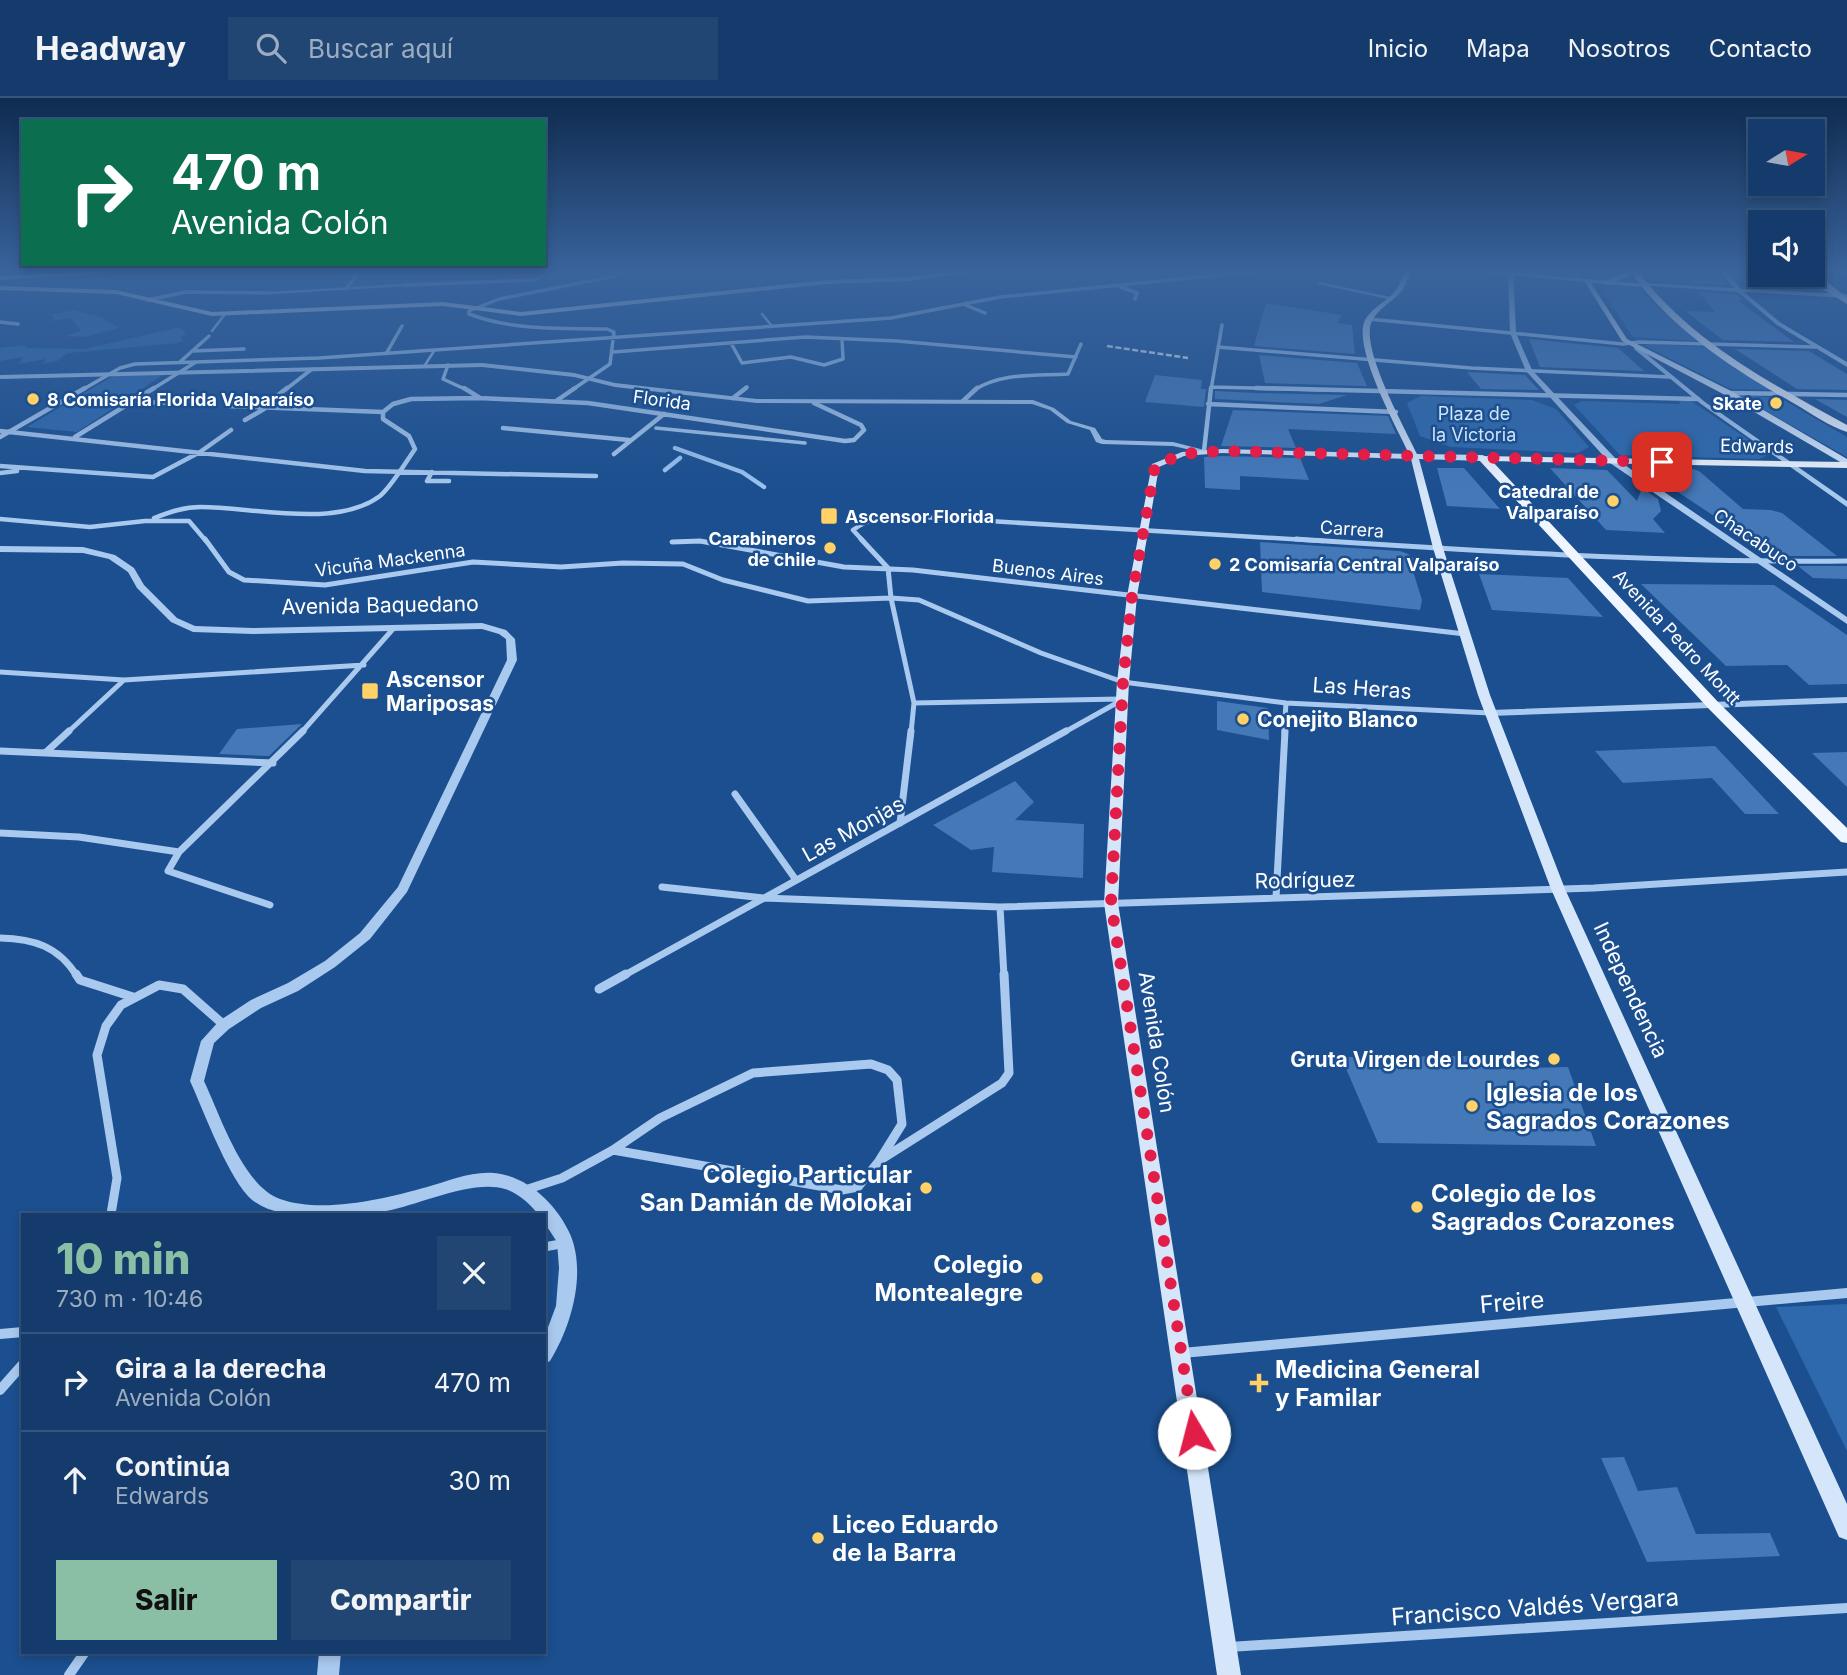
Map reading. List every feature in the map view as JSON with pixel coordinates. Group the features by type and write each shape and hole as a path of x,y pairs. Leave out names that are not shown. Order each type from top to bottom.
{"main road":[{"name":"Independencia","path":"1367,344 1371,362 1414,455 1438,548 1490,713 1558,889 1847,1529"},
{"path":"1630,344 1728,393 1847,464"},
{"path":"1709,345 1784,394 1847,429"},
{"name":"Edwards","path":"1204,451 1789,465 1847,464"},
{"name":"Avenida Colón","path":"1204,451 1172,457 1155,466 1132,596 1123,682 1111,903 1182,1353 1229,1675"},
{"name":"Avenida Pedro Montt","path":"1483,458 1714,706 1847,838"}],"street":[{"path":"181,362 200,344"},
{"path":"386,354 392,344"},
{"path":"0,437 127,365 310,359 529,344"},
{"path":"556,401 610,365 614,344"},
{"path":"613,352 722,344"},
{"path":"730,344 737,358 746,363 791,357 824,365 843,359 842,344"},
{"path":"935,344 1076,357"},
{"path":"963,401 971,393 997,379 1068,374 1080,344"},
{"path":"0,377 482,365 733,398 814,403 1033,402 1052,409 1069,422 1093,429 1099,440 1104,442 1182,445 1204,451 1208,404 1219,344"},
{"path":"1517,344 1529,371 1613,461"},
{"path":"1611,344 1815,347"},
{"path":"1810,344 1847,365"},
{"path":"1633,346 1699,399 1847,505"},
{"path":"1218,348 1371,362 1670,377"},
{"path":"192,351 244,349"},
{"path":"425,365 434,351"},
{"path":"302,369 310,359"},
{"path":"75,438 197,361"},
{"path":"448,365 443,379 480,398"},
{"path":"278,395 312,369"},
{"path":"733,398 747,387"},
{"path":"1211,387 1699,399"},
{"path":"1728,393 1847,395"},
{"name":"Florida","path":"227,406 383,412 404,400 480,398 556,401 845,441 854,440 864,430 861,425 814,403"},
{"path":"133,402 183,403"},
{"path":"1208,404 1396,412"},
{"path":"246,421 265,408"},
{"path":"145,521 179,509 200,507 290,513 343,512 380,496 412,455 414,443 409,436 383,419 383,412"},
{"path":"614,454 664,414"},
{"path":"503,428 629,440"},
{"path":"656,428 805,443"},
{"path":"758,436 764,429"},
{"path":"0,430 397,472 596,476"},
{"path":"0,466 153,477 200,452 231,430"},
{"name":"Chacabuco","path":"1613,461 1847,621"},
{"path":"0,473 29,470"},
{"path":"432,472 427,481 449,481"},
{"name":"Carrera","path":"888,568 857,537 853,530 857,525 865,521 898,518 964,518 1575,556 1760,562 1847,561"},
{"name":"Vicuña Mackenna","path":"0,519 90,527 145,521 189,521 229,572 244,580 281,584 356,582 461,562 561,567 623,563 683,564 723,580 808,601 891,598"},
{"name":"Buenos Aires","path":"672,542 700,541 844,567 888,568 1465,634"},
{"name":"Avenida Baquedano","path":"0,549 83,550 112,557 131,570 140,586 174,620 193,629 215,631 481,626 503,631 511,638 514,647 512,660 402,889 365,936 330,964 223,1025 208,1041 197,1081 236,1163 259,1197 301,1211 323,1212 401,1202 478,1180 510,1183 524,1190"},
{"path":"888,568 891,598 914,703 900,823"},
{"name":"Las Heras","path":"891,598 919,600 1041,653 1123,682 1286,703 1490,713 1847,700"},
{"path":"270,905 169,871 170,862 273,763 364,665 393,629"},
{"path":"0,673 124,680 364,665"},
{"path":"45,753 124,680"},
{"path":"914,703 1124,699"},
{"name":"Las Monjas","path":"599,989 1124,699"},
{"path":"1276,898 1286,703"},
{"path":"0,751 273,763"},
{"path":"734,794 796,880"},
{"path":"0,833 79,837 179,852"},
{"name":"Rodríguez","path":"662,887 764,898 1000,906 1690,884 1847,873"},
{"path":"879,1161 1002,1083 1009,1073 1000,906"},
{"path":"0,938 29,939 47,944 66,958 79,981 133,997"},
{"path":"111,1213 117,1178 97,1055 106,1026 121,1005 159,985 183,989 223,1025"},
{"path":"524,1190 562,1178 614,1150 660,1118 753,1073 871,1064 888,1070 897,1080 902,1124 879,1161 858,1186 842,1190 614,1150"},
{"path":"524,1190 559,1227 566,1242 567,1298 554,1340 546,1352"},
{"path":"546,1247 566,1242"},
{"name":"Freire","path":"1182,1353 1847,1293"},
{"path":"0,1334 21,1332"},
{"path":"0,1390 21,1366"},
{"name":"Francisco Valdés Vergara","path":"1225,1647 1847,1608"},
{"path":"69,1675 84,1654"},
{"path":"328,1675 330,1654"}],"green space":[{"path":"108,344 172,344 68,353 57,361 43,364 46,359 19,364 23,357 0,361 0,348 24,345 27,348 85,349"},
{"path":"1645,346 1707,347 1771,390 1731,389"},
{"path":"163,375 77,432 27,427 113,376"},
{"name":"Plaza de la Victoria","path":"1421,396 1532,400 1556,409 1589,447 1578,453 1451,447 1420,436 1407,403"},
{"path":"1742,397 1780,398 1847,437 1847,457"},
{"path":"1582,401 1680,404 1679,401 1691,401 1767,452 1766,456 1759,459 1620,455 1574,405"},
{"path":"1847,1304 1847,1451 1776,1307"}],"building":[{"path":"1255,344 1354,344 1355,354 1254,346"},
{"path":"1531,344 1574,344 1618,348 1644,371 1540,367"},
{"path":"1735,349 1809,351 1847,374 1847,390 1797,389"},
{"path":"1259,355 1357,363 1367,386 1265,383"},
{"path":"1467,372 1525,375 1539,390 1481,389"},
{"path":"1155,375 1202,380 1201,389 1206,389 1204,407 1145,402"},
{"path":"1215,391 1347,395 1319,404 1215,399"},
{"path":"1815,399 1847,400 1847,417"},
{"path":"1233,410 1388,416 1396,434 1288,429 1296,448 1221,446"},
{"path":"1204,457 1300,458 1309,480 1240,476 1240,490 1205,488"},
{"path":"1640,467 1699,471 1743,509 1782,513 1837,556 1784,556 1770,545 1758,545 1652,475 1653,481"},
{"path":"1437,468 1464,468 1500,509 1447,506"},
{"name":"Catedral de Valparaíso","path":"1550,468 1607,470 1637,501 1642,488 1658,499 1661,511 1653,519 1665,533 1606,530"},
{"path":"1260,542 1400,551 1408,554 1417,561 1412,568 1422,600 1420,610 1262,592"},
{"path":"1798,566 1847,566 1847,579 1813,578"},
{"path":"1479,574 1568,578 1603,617 1492,610"},
{"path":"1641,584 1774,585 1847,635 1847,684 1809,685 1787,665 1726,666"},
{"name":"Conejito Blanco","path":"1217,701 1268,708 1269,740 1217,730"},
{"path":"302,724 269,756 219,754 237,729"},
{"path":"1715,746 1779,814 1745,814 1712,778 1623,783 1595,751"},
{"path":"1847,752 1847,787 1812,753"},
{"path":"1015,781 1034,802 1015,820 1084,824 1083,878 992,872 994,847 971,850 933,825"},
{"name":"Iglesia de los Sagrados Corazones","path":"1472,1056 1486,1069 1568,1067 1596,1146 1378,1143 1341,1057"},
{"path":"1624,1457 1638,1491 1677,1487 1696,1534 1770,1533 1780,1556 1647,1562 1601,1458"}],"waterway":[{"path":"675,448 742,472 764,487"},
{"path":"665,470 680,458"}],"railway":[{"path":"1107,346 1188,358"}],"place":[{"name":"8 Comisaría Florida Valparaíso","path":"33,399"},
{"name":"Skate","path":"1776,403"},
{"name":"Catedral de Valparaíso","path":"1613,501"},
{"name":"Ascensor Florida","path":"829,516"},
{"name":"Carabineros de chile","path":"830,548"},
{"name":"2 Comisaría Central Valparaíso","path":"1215,564"},
{"name":"Ascensor Mariposas","path":"370,691"},
{"name":"Conejito Blanco","path":"1243,719"},
{"name":"Gruta Virgen de Lourdes","path":"1554,1059"},
{"name":"Iglesia de los Sagrados Corazones","path":"1472,1106"},
{"name":"Colegio Particular San Damián de Molokai","path":"926,1188"},
{"name":"Colegio de los Sagrados Corazones","path":"1417,1207"},
{"name":"Colegio Montealegre","path":"1037,1278"},
{"name":"Medicina General y Familar","path":"1259,1383"},
{"name":"Liceo Eduardo de la Barra","path":"818,1538"}],"route":[{"path":"1194,1433 1111,903 1123,682 1132,596 1155,466 1172,457 1204,451 1662,462"}]}
